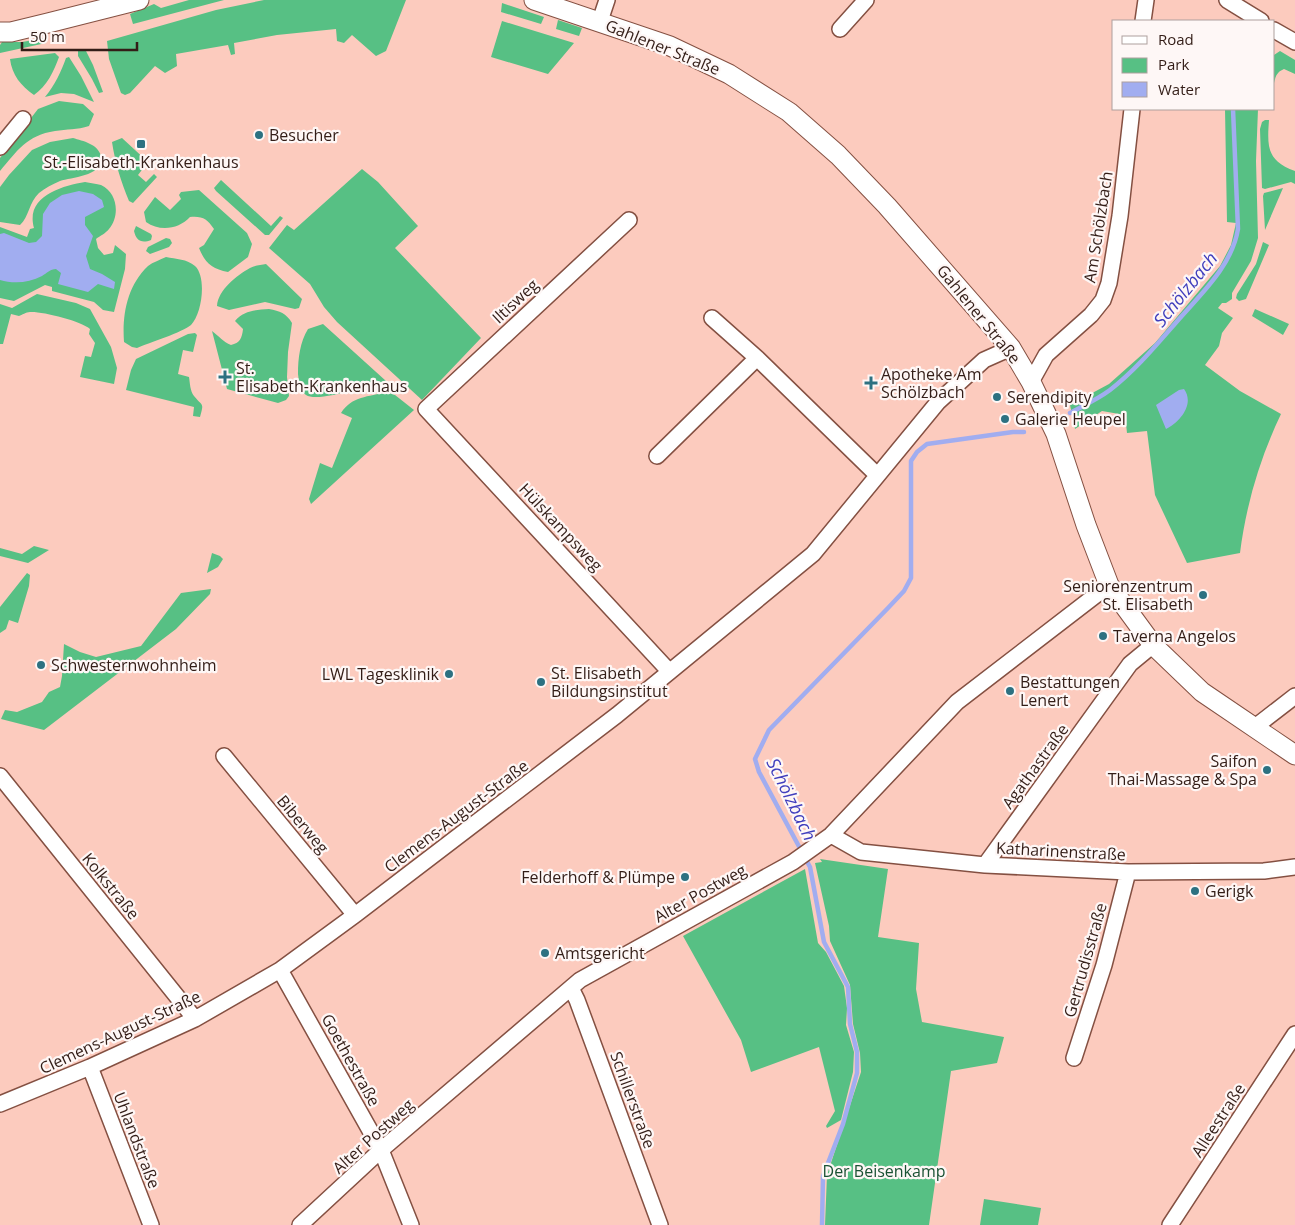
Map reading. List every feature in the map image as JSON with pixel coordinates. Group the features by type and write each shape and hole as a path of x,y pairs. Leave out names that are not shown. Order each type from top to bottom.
{"main road":[{"path":"0,32 11,32 139,0"},
{"name":"Gahlener Straße","path":"534,0 670,46 729,74 789,112 838,155 887,206 1011,348 1032,382 1056,434 1086,525 1109,585 1153,645 1202,692 1295,755"}],"street":[{"path":"600,21 607,0"},
{"path":"840,30 866,0"},
{"path":"1143,20 1146,0"},
{"path":"1228,0 1259,20"},
{"path":"1275,31 1295,42"},
{"name":"Am Schölzbach","path":"1032,382 1046,355 1091,314 1103,300 1109,283 1120,216 1132,110"},
{"path":"0,147 23,119"},
{"name":"Iltisweg","path":"426,409 629,220"},
{"path":"712,318 757,358 877,475"},
{"name":"Clemens-August-Straße","path":"0,1104 90,1067 195,1018 280,970 356,915 617,715 813,554 938,402 984,360 1011,348"},
{"path":"657,456 757,358"},
{"name":"Hülskampsweg","path":"426,409 669,671"},
{"name":"Alter Postweg","path":"300,1225 381,1150 580,980 793,862 831,834 958,702 1109,585"},
{"name":"Agathastraße","path":"985,865 1130,664 1153,645"},
{"path":"1255,727 1295,696"},
{"name":"Biberweg","path":"224,756 356,915"},
{"name":"Kolkstraße","path":"0,776 195,1018"},
{"name":"Katharinenstraße","path":"831,834 861,852 985,865 1128,872 1264,871 1295,867"},
{"name":"Gertrudisstraße","path":"1074,1058 1104,965 1128,872"},
{"name":"Goethestraße","path":"280,970 381,1150 411,1225"},
{"name":"Schillerstraße","path":"570,988 578,1000 660,1225"},
{"name":"Alleestraße","path":"1170,1225 1295,1034"},
{"name":"Uhlandstraße","path":"90,1067 151,1225"}],"green space":[{"path":"189,0 224,0 133,24 130,14 154,4 161,8"},
{"path":"264,0 406,0 386,51 376,56 352,35 344,43 337,41 336,29 277,35 234,43 235,54 231,55 228,45 176,54 177,66 165,73 155,66 130,93 125,95 121,93 109,59 107,41 216,10"},
{"path":"502,3 544,17 541,24 501,12"},
{"path":"558,20 582,28 579,36 556,29"},
{"path":"502,21 574,43 548,74 491,57"},
{"path":"45,38 46,43 0,53 2,42 22,42"},
{"path":"78,49 85,49 103,92 99,93 78,56"},
{"path":"1280,51 1295,60 1295,74 1284,69 1277,74 1275,80 1275,54"},
{"path":"55,53 59,57 52,73 43,87 34,95 18,80 10,59"},
{"path":"69,57 94,102 74,94 61,93 45,97 52,88 66,58"},
{"path":"59,101 83,104 94,114 89,126 55,131 37,136 23,145 0,171 0,158 38,109"},
{"path":"1225,110 1258,110 1256,161 1258,238 1251,261 1232,293 1232,299 1222,303 1218,308 1233,318 1222,333 1219,346 1205,365 1240,391 1281,414 1255,482 1246,517 1240,553 1187,563 1155,495 1147,431 1127,433 1125,415 1102,411 1075,429 1070,405 1109,384 1155,343 1220,266 1231,245 1236,223 1227,222"},
{"path":"1269,120 1268,138 1271,152 1279,163 1295,171 1295,184 1291,182 1265,189 1262,188 1260,129 1262,122"},
{"path":"73,138 90,144 97,149 101,156 101,163 98,168 93,172 60,181 41,191 33,201 20,225 0,222 0,187 9,175 32,150 50,142"},
{"path":"122,138 148,162 138,175 146,182 154,174 157,177 133,203 129,201 123,187 113,149 112,142"},
{"path":"362,169 378,182 418,226 395,248 481,338 422,400 337,322 324,307 310,284 269,248 287,225 294,230"},
{"path":"221,180 271,226 280,216 283,218 269,235 265,235 216,191 214,188"},
{"path":"85,182 101,185 107,189 111,193 116,205 113,224 96,239 98,248 104,255 113,253 115,245 126,254 125,269 114,312 103,310 94,302 52,291 52,287 45,285 14,301 0,298 0,227 27,237 30,229 34,228 33,217 35,208 40,200 66,186"},
{"path":"1283,188 1265,230 1264,193"},
{"path":"199,190 247,233 252,244 248,257 228,272 210,264 201,253 199,248 204,245 214,229 204,219 190,217 186,221 169,228 157,227 146,222 144,212 155,197 170,210 181,199 179,195 181,192"},
{"path":"136,226 151,234 151,240 144,242 138,239 134,231"},
{"path":"166,238 170,239 172,243 169,247 150,254 146,251 148,247"},
{"path":"1263,242 1269,245 1246,299 1239,301 1236,298 1237,294 1256,264"},
{"path":"166,257 188,262 199,271 202,296 198,313 195,320 187,328 137,348 132,347 124,342 127,301 135,283 148,266"},
{"path":"266,264 302,299 299,308 295,309 265,302 229,310 217,306 224,289 234,279 252,267"},
{"path":"37,294 76,303 90,309 111,347 117,368 114,384 80,377 85,356 91,357 95,343 89,334 90,329 70,320 35,312 19,316 11,314 3,344 0,344 0,304 12,308"},
{"path":"269,309 282,313 292,323 288,352 287,377 289,396 286,400 278,403 227,389 212,331 231,345 237,343 240,340 243,329 235,321 250,311"},
{"path":"1255,309 1289,324 1283,335 1252,316"},
{"path":"323,324 386,381 321,397 306,395 300,386 298,374 301,345 308,329"},
{"path":"195,333 197,335 193,352 183,350 178,374 189,377 193,394 202,405 200,417 193,416 194,407 126,390 136,359 188,334"},
{"path":"387,392 395,395 414,410 311,504 309,499 320,463 332,468 352,418 341,413 345,407 355,400"},
{"path":"34,546 49,550 28,563 0,556 0,548 22,554"},
{"path":"212,553 223,559 218,567 207,573"},
{"path":"27,573 30,575 29,586 18,623 9,620 6,629 0,633 0,607"},
{"path":"211,589 210,594 176,629 44,730 1,719 5,710 17,712 42,702 49,692 60,687 64,644 96,657 141,646 181,593"},
{"name":"Der Beisenkamp","path":"820,859 888,869 878,937 919,943 916,989 922,1022 1004,1037 997,1063 951,1071 929,1225 825,1225 827,1175 861,1072 860,1053 853,1024 850,985 830,941 829,926 815,863 822,862"},
{"path":"805,869 818,943 826,952 844,986 847,1008 846,1025 854,1052 853,1072 841,1120 827,1128 826,1126 835,1111 819,1047 751,1072 741,1040 683,936"},
{"path":"984,1199 1041,1208 1038,1225 980,1225"}],"water":[{"path":"79,191 93,194 102,200 104,207 85,217 85,225 93,236 86,256 90,269 115,282 114,289 98,284 88,292 58,284 61,273 56,269 26,281 10,282 0,280 0,234 4,233 29,243 36,242 42,236 43,214 50,203 62,195"},
{"path":"1184,389 1187,395 1187,406 1181,417 1166,429 1156,405 1179,390"}],"waterway":[{"name":"Schölzbach","path":"1070,413 1105,393 1138,365 1207,288 1230,254 1238,229 1233,110"},
{"name":"Schölzbach","path":"822,1225 823,1176 843,1124 857,1073 857,1052 850,1024 848,987 824,942 810,867 759,772 755,759 769,730 904,591 911,578 911,461 917,452 927,444 1024,432"}],"place":[{"name":"Besucher","path":"259,135"},
{"name":"St.-Elisabeth-Krankenhaus","path":"141,144"},
{"name":"St. Elisabeth-Krankenhaus","path":"225,377"},
{"name":"Apotheke Am Schölzbach","path":"871,383"},
{"name":"Serendipity","path":"997,397"},
{"name":"Galerie Heupel","path":"1005,419"},
{"name":"Seniorenzentrum St. Elisabeth","path":"1203,595"},
{"name":"Taverna Angelos","path":"1103,636"},
{"name":"Schwesternwohnheim","path":"41,665"},
{"name":"LWL Tagesklinik","path":"449,674"},
{"name":"St. Elisabeth Bildungsinstitut","path":"541,682"},
{"name":"Bestattungen Lenert","path":"1010,691"},
{"name":"Saifon Thai-Massage & Spa","path":"1267,770"},
{"name":"Felderhoff & Plümpe","path":"685,877"},
{"name":"Gerigk","path":"1195,891"},
{"name":"Amtsgericht","path":"545,953"}]}
